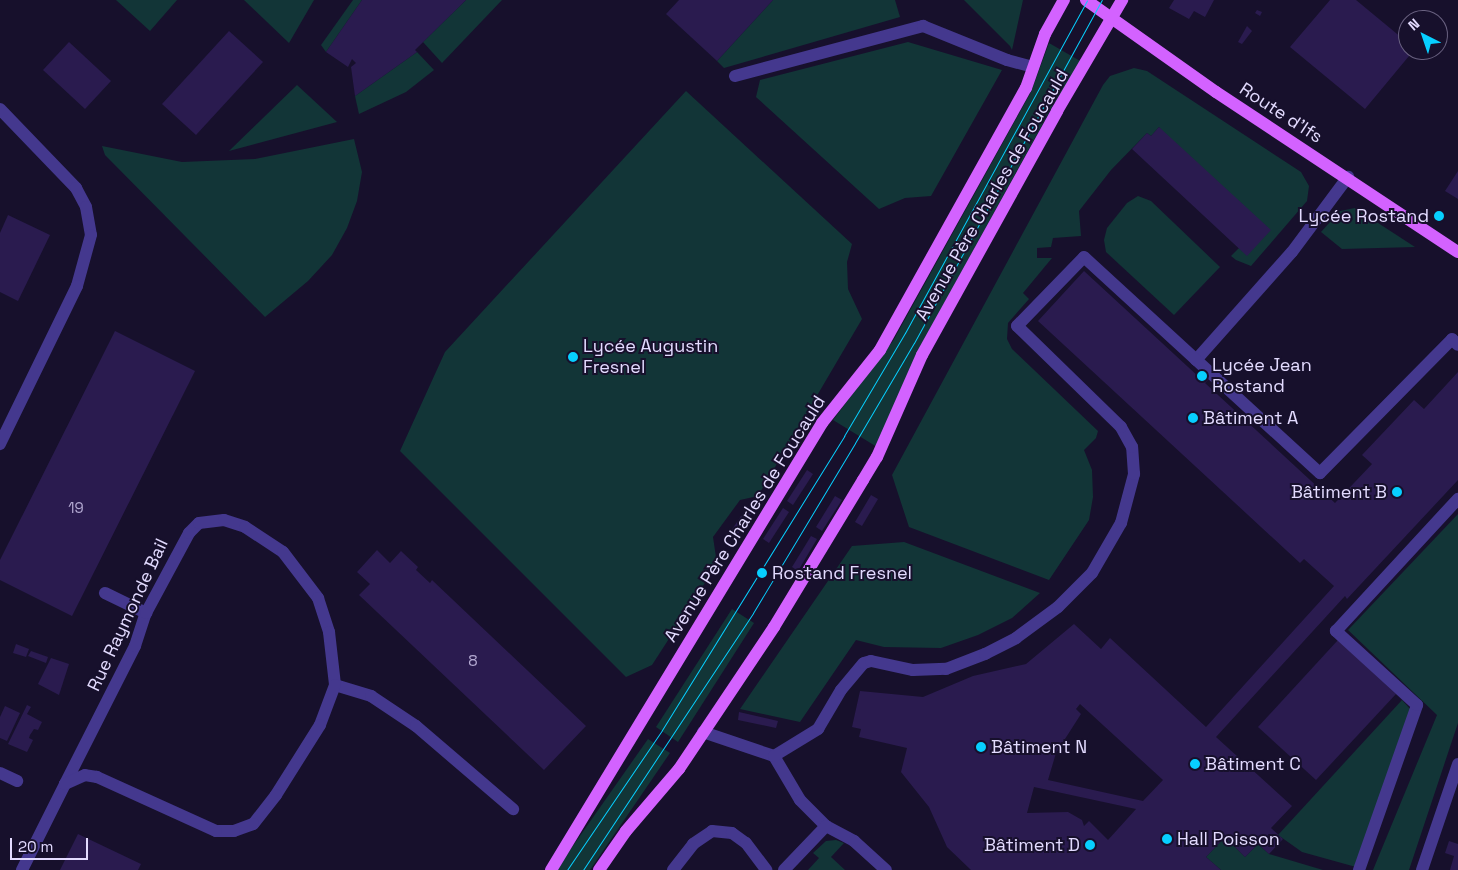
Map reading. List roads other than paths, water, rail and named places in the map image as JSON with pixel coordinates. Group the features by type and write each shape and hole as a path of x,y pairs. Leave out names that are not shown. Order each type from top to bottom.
{"main road":[{"name":"Avenue Père Charles de Foucauld","path":"550,870 822,423 880,350 1026,88 1045,34 1064,0"},
{"name":"Route d'Ifs","path":"1086,0 1216,92 1458,252"},
{"name":"Avenue Père Charles de Foucauld","path":"599,870 626,831 679,769 774,627 877,457 922,355 1122,0"}],"street":[{"path":"735,76 923,26 1007,60 1033,67"},
{"path":"0,108 76,188 86,207 91,235 77,286 0,444"},
{"path":"1196,360 1292,252 1348,178"},
{"path":"774,756 818,729 842,690 864,663 872,661 912,670 946,669 985,654 1016,638 1058,608 1092,573 1121,523 1134,474 1132,447 1121,427 1017,326 1084,257 1320,473 1456,339"},
{"path":"1359,870 1416,706 1336,632 1458,499"},
{"name":"Rue Raymonde Bail","path":"22,870 65,784 135,646 146,613 180,545 199,523 224,520 245,527 283,552 318,598 329,632 335,685 320,725 276,795 253,824 234,831 216,831 97,777 85,775 65,784"},
{"path":"105,593 146,613"},
{"path":"335,685 371,696 416,726 513,809"},
{"path":"702,732 774,756 800,800 826,826 854,840 886,870"},
{"path":"1422,870 1458,764"},
{"path":"0,773 17,781"},
{"path":"784,870 826,826"},
{"path":"673,870 693,844 712,831 732,833 746,843 766,870"}],"tram line":[{"path":"567,870 662,730 844,436 905,333 1087,0"},
{"path":"583,870 753,613 855,443 914,343 1102,0"}],"place":[{"name":"Lycée Rostand","path":"1439,216"},
{"name":"Lycée Augustin Fresnel","path":"573,357"},
{"name":"Lycée Jean Rostand","path":"1202,376"},
{"name":"Bâtiment A","path":"1193,418"},
{"name":"Bâtiment B","path":"1397,492"},
{"name":"Rostand Fresnel","path":"762,573"},
{"name":"Bâtiment N","path":"981,747"},
{"name":"Bâtiment C","path":"1195,764"},
{"name":"Hall Poisson","path":"1167,839"},
{"name":"Bâtiment D","path":"1090,845"}]}
